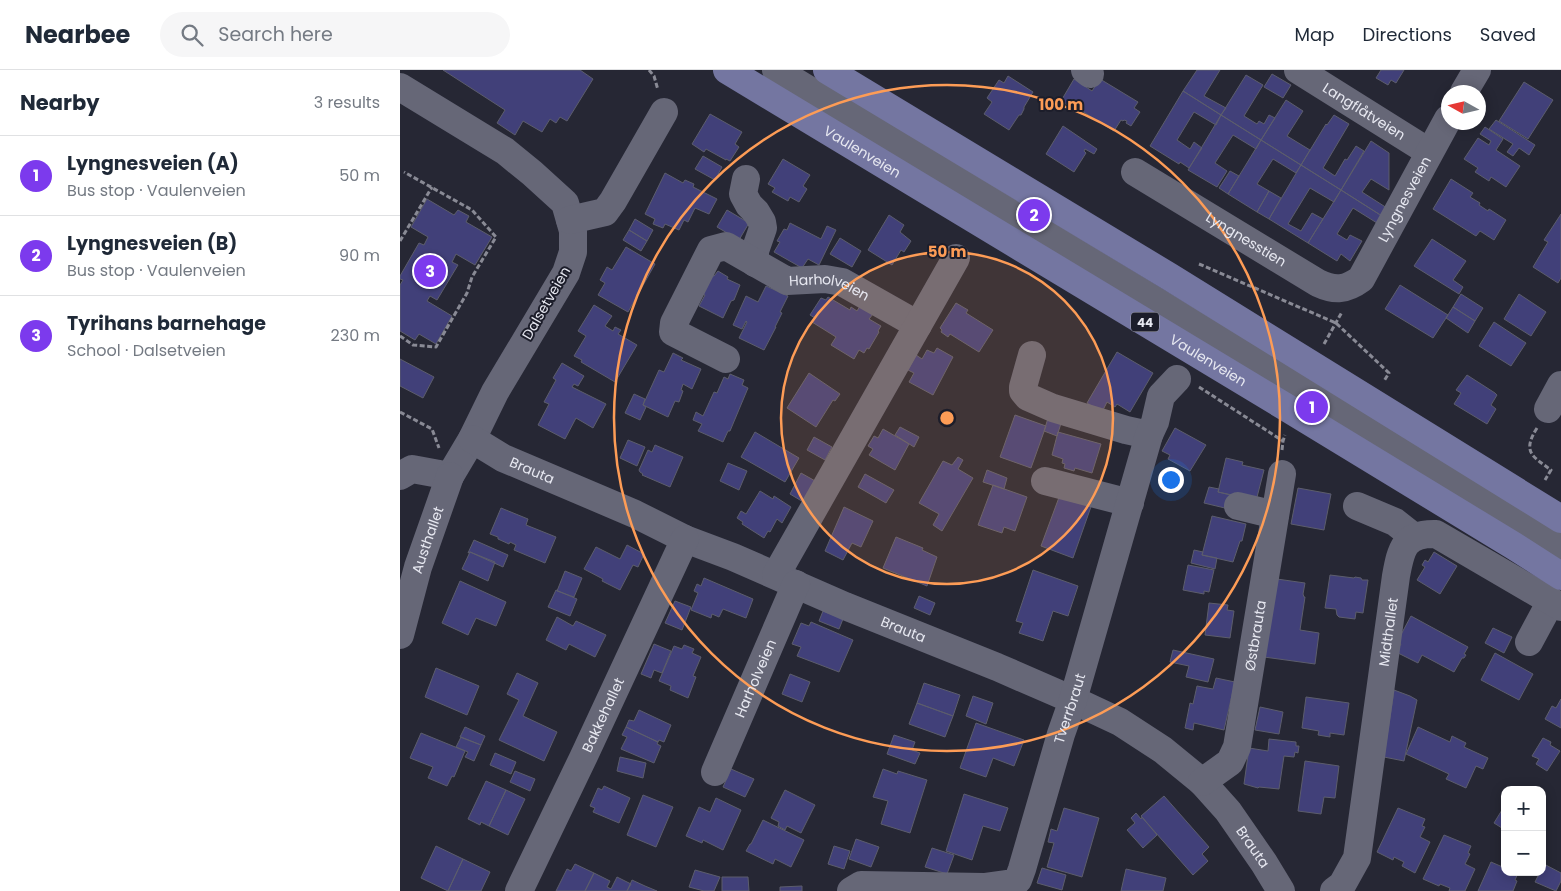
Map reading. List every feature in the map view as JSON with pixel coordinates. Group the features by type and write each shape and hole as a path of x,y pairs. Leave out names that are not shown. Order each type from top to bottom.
{"main road":[{"name":"Vaulenveien","path":"727,70 1284,406 1561,576"},
{"path":"827,70 1170,277 1561,519"}],"street":[{"path":"776,70 1561,547"},
{"name":"Langflåtveien","path":"1298,70 1429,152"},
{"path":"1468,85 1477,70"},
{"name":"Dalsetveien","path":"400,86 504,152 532,173 565,204 573,231 573,252 566,273 495,392 472,439 445,463"},
{"path":"570,220 605,212 613,201 662,103"},
{"name":"Lyngnesveien","path":"1361,279 1442,130"},
{"name":"Lyngnesstien","path":"1135,172 1318,283 1335,289 1344,289 1361,279"},
{"path":"746,179 743,194 748,205 756,212 762,222 755,251 755,263"},
{"name":"Harholveien","path":"726,359 673,332 674,323 711,250 726,246 787,281 825,279 842,282 918,325"},
{"name":"Harholveien","path":"714,772 786,580 918,325 956,258"},
{"path":"1032,356 1023,387 1023,391 1028,397 1053,408 1126,430 1157,429"},
{"name":"Tverrbraut","path":"851,891 861,885 984,887 1012,883 1018,880 1130,503 1157,429 1161,396 1177,380"},
{"path":"1548,409 1561,384"},
{"name":"Brauta","path":"472,439 503,458 635,514 685,539 1073,700 1120,722 1162,750 1202,782 1228,811 1281,891"},
{"path":"400,476 412,469 445,463"},
{"name":"Austhallet","path":"400,635 445,463"},
{"name":"Østbrauta","path":"1202,782 1230,762 1237,747 1282,474"},
{"path":"1045,480 1130,503"},
{"path":"1238,506 1275,515"},
{"path":"1358,506 1395,522 1414,537 1424,534 1436,534 1556,604 1528,642"},
{"name":"Midthallet","path":"1334,891 1342,885 1357,858 1396,576 1404,546 1414,537"},
{"name":"Bakkehallet","path":"519,891 685,539"}],"path":[{"path":"649,70 654,76 662,103"},
{"path":"400,336 413,345 436,347 467,293 472,277 496,237 472,210 404,172"},
{"path":"400,241 432,187"},
{"path":"1191,260 1336,323 1388,373"},
{"path":"1177,380 1199,387 1283,441"},
{"path":"1542,485 1551,470 1530,454 1528,446 1530,438 1548,409"},
{"path":"400,412 432,429 445,463"}],"building":[{"path":"443,70 580,70 593,79 567,121 560,117 556,123 550,119 542,132 523,121 515,135 497,123 505,110"},
{"path":"1197,70 1220,70 1204,96 1226,108 1221,115 1183,91"},
{"path":"1381,70 1404,70 1396,83 1391,80 1388,85 1376,78"},
{"path":"1272,74 1291,85 1283,98 1264,87"},
{"path":"1246,75 1263,85 1244,116 1257,124 1259,121 1264,124 1269,115 1275,118 1261,140 1221,115"},
{"path":"1008,76 1033,92 1021,115 1019,115 1009,130 984,114 992,102 987,98 999,80 1004,83"},
{"path":"1074,79 1092,91 1100,79 1138,102 1134,108 1140,112 1131,126 1126,123 1127,121 1121,120 1114,131 1082,111 1080,113 1061,101"},
{"path":"1524,82 1553,100 1528,139 1499,121"},
{"path":"1183,91 1221,115 1216,125 1194,112 1177,140 1190,149 1194,142 1202,148 1189,168 1150,146"},
{"path":"1286,100 1303,111 1287,136 1310,150 1301,165 1261,140"},
{"path":"710,114 742,132 735,144 739,147 730,161 706,149 704,152 692,144"},
{"path":"1221,115 1261,140 1256,149 1233,135 1215,163 1227,171 1217,187 1188,170"},
{"path":"1334,115 1349,124 1323,168 1335,176 1345,159 1347,160 1356,146 1364,151 1341,190 1301,165 1326,124"},
{"path":"1496,120 1535,145 1529,155 1519,148 1513,156 1507,152 1513,144 1489,129"},
{"path":"1063,126 1097,149 1094,154 1085,149 1086,153 1074,172 1046,154"},
{"path":"1486,128 1503,139 1496,150 1520,166 1506,187 1491,177 1489,181 1475,172 1478,168 1464,159 1478,138 1489,145 1491,141 1480,134 1483,130 1486,130"},
{"path":"1261,140 1301,165 1296,173 1273,159 1257,184 1269,191 1257,212 1228,194"},
{"path":"1371,141 1389,153 1389,190 1371,179 1362,192 1387,208 1382,216 1341,190"},
{"path":"703,156 722,167 715,180 695,169"},
{"path":"783,159 810,175 803,186 807,189 799,202 790,197 788,201 772,192 775,188 768,184"},
{"path":"1301,165 1341,190 1334,202 1310,188 1288,224 1301,231 1312,213 1323,219 1308,243 1269,219"},
{"path":"1230,171 1239,176 1228,194 1219,188"},
{"path":"665,173 683,183 685,180 694,184 693,187 717,199 709,214 695,208 688,222 684,220 679,230 665,224 663,228 653,224 655,219 645,214"},
{"path":"1451,179 1473,193 1470,197 1480,203 1479,205 1506,220 1494,240 1480,231 1476,236 1433,209"},
{"path":"1341,190 1382,216 1377,223 1353,208 1337,234 1347,240 1350,235 1362,241 1350,261 1341,254 1337,261 1308,243"},
{"path":"1269,191 1281,198 1269,219 1257,212"},
{"path":"427,199 454,215 458,210 469,216 466,222 492,237 475,265 456,254 452,262 458,265 437,300 430,296 427,301 452,316 436,344 419,334 415,340 400,331 400,285 403,280 400,279 400,276 419,243 424,245 428,237 411,227"},
{"path":"727,210 749,223 739,240 717,227"},
{"path":"1561,214 1561,278 1558,283 1533,267 1548,242 1544,240"},
{"path":"889,215 904,225 900,232 911,241 904,252 901,250 892,265 868,250"},
{"path":"635,219 653,230 647,241 629,230"},
{"path":"790,223 821,239 827,226 836,230 819,265 808,259 802,268 774,252 780,242 777,241 784,229 787,230"},
{"path":"629,230 647,241 641,251 623,240"},
{"path":"840,238 861,251 852,267 830,254"},
{"path":"1432,239 1466,261 1453,280 1463,287 1459,294 1414,266"},
{"path":"626,247 655,264 628,312 598,295 605,283 600,280 607,267 612,270"},
{"path":"718,271 728,277 727,279 740,285 734,300 731,301 723,318 699,306 705,295 702,294 711,275 714,276"},
{"path":"1400,285 1448,315 1433,338 1385,309"},
{"path":"766,286 788,296 780,312 782,313 776,327 764,350 739,338 746,321 742,329 733,325 746,296 758,302"},
{"path":"1461,294 1483,308 1475,321 1453,307"},
{"path":"1519,294 1546,312 1531,336 1504,319"},
{"path":"828,297 850,310 851,307 857,311 860,306 873,314 869,319 881,326 869,349 867,348 864,353 859,350 854,359 831,345 836,337 812,322 815,318 810,315 821,298 826,300"},
{"path":"956,303 968,310 966,313 993,330 979,352 950,334 948,337 941,332 940,328"},
{"path":"594,305 612,316 605,326 613,331 615,327 621,330 618,334 637,345 615,382 574,356 586,336 578,331"},
{"path":"1453,307 1475,321 1468,333 1446,318"},
{"path":"1494,322 1526,343 1511,366 1479,346"},
{"path":"937,348 953,357 933,395 909,382 914,373 908,370 916,355 922,359 927,350 934,353"},
{"path":"1117,352 1153,373 1130,412 1117,404 1115,407 1107,402 1102,412 1087,403"},
{"path":"673,353 683,358 681,360 701,369 692,389 683,384 681,390 683,391 679,402 675,401 668,417 643,405 659,370 664,372"},
{"path":"400,359 434,377 423,398 400,386"},
{"path":"562,363 584,376 578,386 574,384 572,387 606,404 593,428 576,418 565,439 538,425 549,404 544,402 556,380 553,378"},
{"path":"809,373 840,394 835,401 833,400 816,427 787,408"},
{"path":"730,374 744,380 742,385 748,388 730,431 728,431 723,442 698,431 702,424 693,420 696,412 703,416 714,392 717,393 724,377 728,379"},
{"path":"1467,375 1497,395 1491,405 1496,409 1487,424 1454,404 1461,393 1456,390"},
{"path":"634,394 645,399 643,405 646,407 640,420 625,413"},
{"path":"1050,412 1063,417 1057,436 1044,431"},
{"path":"1015,415 1046,426 1031,468 1000,457"},
{"path":"900,427 919,437 914,447 895,435"},
{"path":"1175,428 1206,445 1190,471 1168,459 1170,455 1162,451"},
{"path":"883,429 909,444 895,470 869,455 873,449 868,446 874,436 878,438"},
{"path":"755,432 799,458 785,482 741,457"},
{"path":"1058,432 1101,444 1092,473 1075,468 1074,471 1064,468 1063,459 1052,455"},
{"path":"814,437 832,447 825,460 807,450"},
{"path":"628,440 645,447 637,466 620,458"},
{"path":"655,445 683,457 670,487 642,475 639,470 648,450 652,452"},
{"path":"958,457 963,460 958,469 973,478 942,531 933,525 939,514 919,503 943,461 952,465"},
{"path":"1226,458 1243,462 1242,465 1264,470 1256,501 1218,492"},
{"path":"728,463 747,471 739,490 720,481"},
{"path":"987,470 1007,478 1004,489 983,482"},
{"path":"801,473 817,482 805,503 790,494"},
{"path":"865,474 894,490 886,503 858,487"},
{"path":"993,485 1027,497 1015,531 1004,527 1002,533 978,525"},
{"path":"1209,487 1219,489 1218,492 1232,495 1229,509 1204,503"},
{"path":"1298,488 1331,494 1324,530 1291,524"},
{"path":"760,491 773,499 774,496 791,507 782,523 777,519 770,532 768,531 764,538 742,524 743,522 737,518 741,511 746,514"},
{"path":"1061,492 1093,501 1073,558 1041,546"},
{"path":"844,507 873,521 861,547 852,543 843,560 825,551"},
{"path":"501,508 528,519 526,525 556,537 545,563 514,550 516,545 510,542 509,544 490,534"},
{"path":"1212,516 1246,524 1242,541 1240,541 1233,562 1202,555"},
{"path":"896,537 923,548 922,550 937,557 927,586 883,568"},
{"path":"474,540 508,555 503,567 470,552 468,553"},
{"path":"627,545 644,554 638,567 633,565 620,590 584,569 596,547 620,559"},
{"path":"1194,550 1203,552 1202,555 1217,558 1215,569 1191,563"},
{"path":"470,552 495,562 488,581 462,569"},
{"path":"1434,552 1457,566 1440,594 1417,580 1425,567 1422,565 1425,560 1428,562"},
{"path":"1188,565 1214,570 1209,592 1204,591 1204,594 1183,590"},
{"path":"1033,570 1078,586 1068,616 1053,611 1043,641 1019,633 1023,623 1016,621"},
{"path":"565,571 582,578 574,597 557,591"},
{"path":"1330,575 1368,580 1363,613 1356,612 1355,619 1339,617 1336,609 1325,608"},
{"path":"704,578 753,599 746,618 723,609 719,617 712,614 711,618 691,610 698,593 694,591 697,584 701,586"},
{"path":"1277,579 1305,583 1300,630 1319,633 1315,664 1264,657"},
{"path":"460,581 506,602 496,626 476,618 468,635 442,623"},
{"path":"556,590 577,599 570,616 548,607"},
{"path":"919,596 935,603 930,615 914,608"},
{"path":"675,601 691,607 682,630 665,623"},
{"path":"1209,603 1228,605 1227,610 1234,611 1230,638 1205,635"},
{"path":"823,611 843,619 839,629 819,621"},
{"path":"1411,616 1468,647 1464,654 1466,655 1462,658 1454,672 1422,655 1418,663 1396,652 1401,644 1397,642"},
{"path":"557,617 573,626 576,621 606,635 595,657 569,644 566,650 546,640"},
{"path":"811,622 853,640 839,672 797,656 801,647 792,644 801,623 809,626"},
{"path":"1493,628 1512,637 1504,653 1485,643"},
{"path":"654,644 671,651 662,673 654,670 651,678 641,674"},
{"path":"684,645 694,649 692,653 701,657 693,676 696,677 688,698 670,690 671,686 659,681 674,646 682,649"},
{"path":"1173,650 1214,659 1208,682 1186,677 1189,666 1170,662"},
{"path":"1495,653 1533,674 1519,700 1481,680"},
{"path":"436,668 479,686 467,715 425,697"},
{"path":"517,673 538,683 523,716 557,732 544,761 499,740 519,700 507,694"},
{"path":"790,674 810,682 802,702 782,694"},
{"path":"1216,678 1235,682 1224,730 1194,723 1193,730 1185,728 1190,703 1193,704 1197,686 1213,689"},
{"path":"924,683 960,695 953,716 917,703"},
{"path":"1394,690 1417,700 1404,761 1384,757"},
{"path":"973,696 993,703 986,724 966,716"},
{"path":"1306,697 1349,703 1344,735 1330,733 1330,737 1318,735 1319,731 1302,728"},
{"path":"1561,699 1561,728 1545,719 1552,706 1556,708"},
{"path":"917,703 953,716 945,737 909,724"},
{"path":"1260,707 1283,712 1279,734 1255,730"},
{"path":"639,710 671,725 664,742 659,740 658,742 626,727 629,720 634,721"},
{"path":"976,723 1024,740 1014,766 993,758 986,777 960,768"},
{"path":"465,727 485,736 481,745 460,737"},
{"path":"626,727 658,742 657,744 661,746 654,763 621,749 627,737 622,735"},
{"path":"1418,727 1450,742 1452,736 1466,743 1464,747 1488,758 1483,769 1476,766 1466,788 1446,779 1449,774 1406,754"},
{"path":"421,733 465,751 454,777 452,776 447,786 428,778 433,767 410,758"},
{"path":"894,735 915,742 912,750 920,753 915,764 887,754"},
{"path":"461,737 481,745 474,761 465,757 468,752 456,747"},
{"path":"1543,738 1551,742 1550,745 1560,751 1547,771 1536,764 1539,759 1532,756"},
{"path":"1269,739 1296,742 1296,746 1299,746 1298,753 1295,752 1294,757 1284,756 1279,789 1258,788 1244,784 1249,748 1268,751"},
{"path":"495,753 516,762 511,774 490,765"},
{"path":"620,757 646,763 643,778 617,771"},
{"path":"1305,761 1339,766 1335,798 1324,797 1321,814 1298,811"},
{"path":"731,769 754,779 745,797 723,787"},
{"path":"883,769 897,774 898,771 927,780 910,833 881,824 888,801 873,797"},
{"path":"515,771 535,779 530,791 510,782"},
{"path":"486,781 506,790 489,826 481,822 480,825 468,819"},
{"path":"604,786 630,798 619,823 593,812 595,808 590,806 598,788 602,790"},
{"path":"506,790 525,799 508,835 489,826"},
{"path":"785,790 815,805 801,833 787,826 785,830 778,826 779,822 771,818"},
{"path":"964,794 1008,808 1000,831 983,826 972,860 946,851"},
{"path":"643,795 673,807 656,847 627,835"},
{"path":"1164,796 1209,847 1202,854 1208,861 1193,875 1141,816"},
{"path":"716,798 741,810 723,850 703,840 702,843 686,836 699,807 710,812"},
{"path":"1064,808 1099,818 1082,877 1047,867 1054,843 1048,842 1051,829 1057,831"},
{"path":"1398,808 1425,819 1422,826 1425,827 1420,837 1430,842 1415,873 1402,866 1404,862 1394,857 1393,860 1377,852"},
{"path":"1501,812 1501,827 1494,823"},
{"path":"1136,813 1141,819 1142,817 1157,835 1143,848 1127,830 1135,823 1131,818"},
{"path":"763,820 804,840 791,867 775,859 773,864 746,851"},
{"path":"1444,835 1471,846 1468,853 1470,854 1465,864 1475,869 1465,891 1449,891 1450,888 1440,884 1439,886 1423,879"},
{"path":"856,839 879,847 871,867 849,859"},
{"path":"436,846 463,859 448,891 421,878"},
{"path":"834,846 850,851 844,869 828,864"},
{"path":"932,848 954,855 947,874 925,867"},
{"path":"463,859 490,872 481,891 448,891"},
{"path":"1491,862 1501,866 1501,876 1517,876 1513,891 1478,891"},
{"path":"575,864 594,873 585,891 556,891 567,869 571,871"},
{"path":"1546,865 1561,873 1561,881 1556,891 1535,882 1538,876 1546,876"},
{"path":"1042,868 1066,875 1062,890 1037,883"},
{"path":"1126,869 1166,878 1163,891 1121,891"},
{"path":"695,870 720,877 714,891 704,891 689,887"},
{"path":"594,873 610,881 607,887 611,889 617,877 631,884 627,891 585,891"},
{"path":"722,877 748,877 749,891 722,891"},
{"path":"632,880 645,886 657,891 627,891"},
{"path":"802,886 802,891 780,891 780,887"}],"place":[{"name":"Lyngnesveien (B)","path":"1034,215"},
{"name":"Tyrihans barnehage","path":"430,271"},
{"name":"Lyngnesveien (A)","path":"1312,407"}]}
